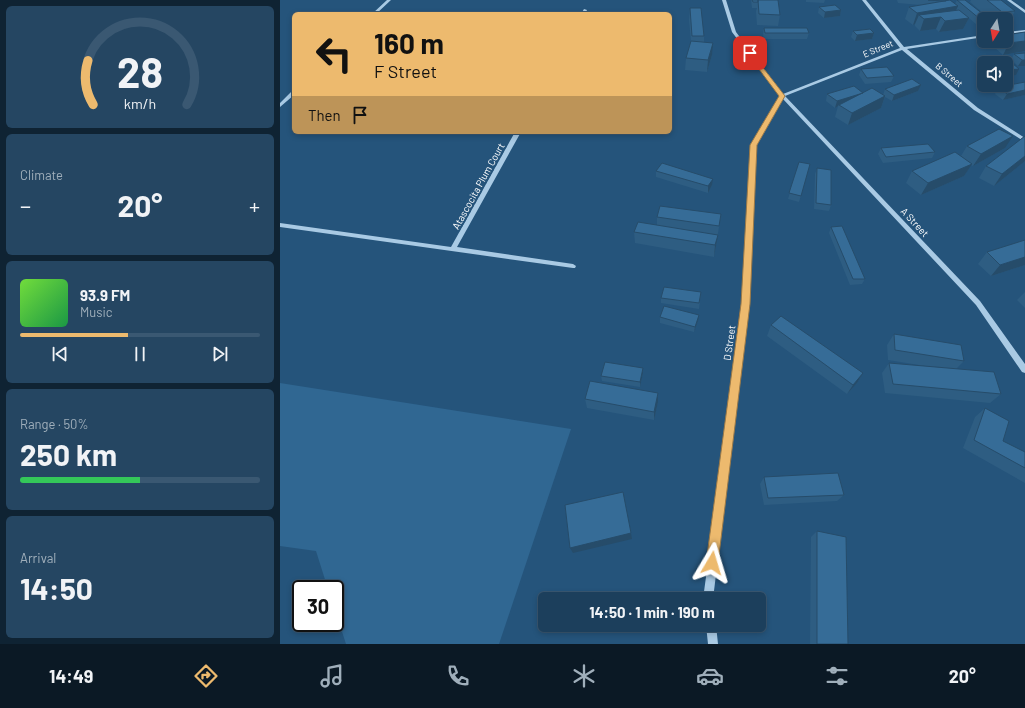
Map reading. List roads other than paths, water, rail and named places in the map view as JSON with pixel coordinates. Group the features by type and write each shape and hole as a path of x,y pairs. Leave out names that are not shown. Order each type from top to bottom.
{"street":[{"path":"376,12 389,0"},
{"name":"A Street","path":"724,0 734,32 782,96 978,303 1025,370"},
{"name":"B Street","path":"864,0 903,48 976,109 1025,140"},
{"path":"1009,0 1025,12"},
{"path":"1013,32 1025,31"},
{"name":"E Street","path":"782,96 903,48 977,37"},
{"path":"280,106 292,94"},
{"name":"D Street","path":"709,592 746,304 754,145 782,96"},
{"name":"Atascocita Plum Court","path":"453,249 517,134"},
{"path":"280,225 573,266"},
{"path":"712,632 713,644"}]}
